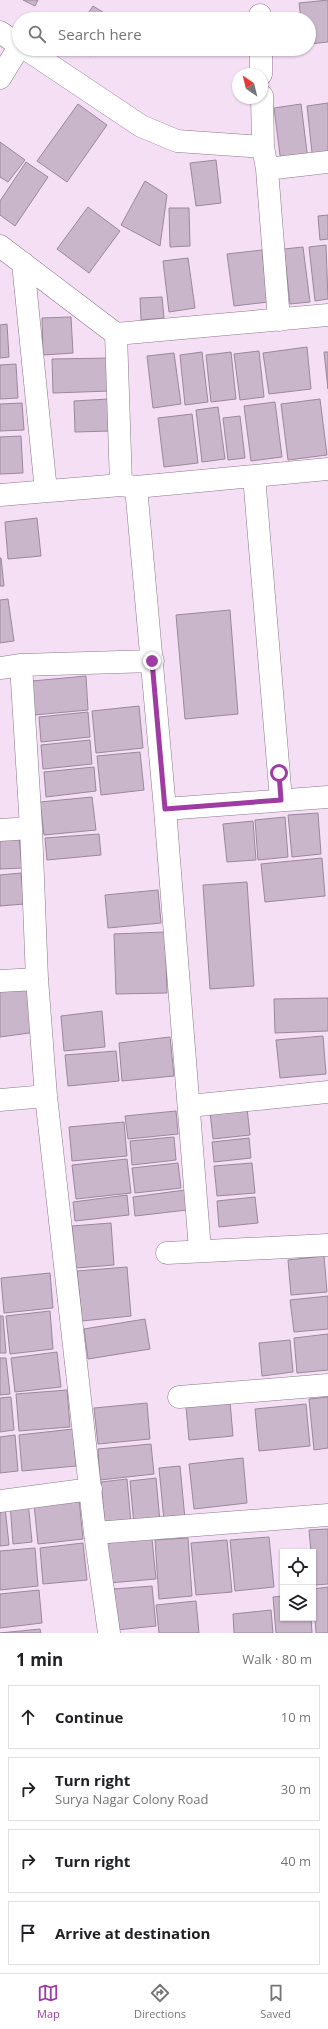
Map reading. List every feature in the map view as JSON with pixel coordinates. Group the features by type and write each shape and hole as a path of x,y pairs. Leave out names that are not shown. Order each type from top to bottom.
{"street":[{"path":"0,32 12,41"},
{"path":"0,78 13,56"},
{"path":"36,56 141,126 177,141 263,147"},
{"path":"261,56 261,68"},
{"path":"262,104 263,147 267,169 279,320"},
{"path":"267,169 328,162"},
{"path":"0,246 116,334 328,315"},
{"path":"23,263 46,491"},
{"path":"116,334 129,486 152,661 200,1250"},
{"path":"0,495 129,486 328,469"},
{"path":"254,476 281,800"},
{"path":"109,1633 95,1534 46,1096 37,979 31,828 10,667 152,661"},
{"path":"165,809 328,797"},
{"path":"0,830 31,828"},
{"path":"0,982 37,979"},
{"path":"188,1106 328,1092"},
{"path":"0,1100 46,1096"},
{"path":"167,1253 200,1250 328,1245"},
{"path":"179,1397 328,1385"},
{"path":"0,1501 91,1489"},
{"path":"95,1534 328,1515"}],"building":[{"path":"23,0 38,0 35,6"},
{"path":"328,0 328,42 316,43 316,12 300,12 299,3"},
{"path":"93,6 103,12 89,12"},
{"path":"328,103 328,160 313,162 307,106"},
{"path":"78,104 107,125 67,182 37,161"},
{"path":"301,104 308,160 281,163 274,108"},
{"path":"0,142 25,160 8,182 0,177"},
{"path":"216,160 221,203 196,206 190,163"},
{"path":"26,162 48,177 15,226 0,215 0,201"},
{"path":"145,181 167,195 160,246 121,225"},
{"path":"88,207 120,231 89,273 57,249"},
{"path":"169,208 189,208 190,246 170,247"},
{"path":"328,215 328,239 320,240 318,216"},
{"path":"326,245 328,299 315,301 309,247"},
{"path":"303,247 310,302 290,304 284,249"},
{"path":"262,250 268,302 234,306 227,254"},
{"path":"188,258 195,308 169,312 163,261"},
{"path":"162,297 164,318 141,320 140,298"},
{"path":"71,317 73,353 43,355 42,318"},
{"path":"7,324 9,357 0,358 0,325"},
{"path":"307,347 311,389 269,394 263,353"},
{"path":"259,351 264,397 240,400 234,354"},
{"path":"202,352 208,402 185,405 180,355"},
{"path":"231,352 236,399 211,402 206,355"},
{"path":"324,352 328,352 328,389"},
{"path":"174,353 181,404 153,408 147,356"},
{"path":"110,358 110,391 53,393 52,359"},
{"path":"16,364 18,398 0,399 0,365"},
{"path":"108,399 110,431 75,432 74,401"},
{"path":"320,399 327,455 288,460 281,404"},
{"path":"275,402 282,457 251,461 244,406"},
{"path":"22,403 24,430 0,431 0,404"},
{"path":"218,407 225,459 202,462 196,410"},
{"path":"192,414 198,463 164,467 158,418"},
{"path":"240,416 245,458 228,460 223,418"},
{"path":"21,436 23,473 0,474 0,437"},
{"path":"37,518 41,556 8,559 5,522"},
{"path":"1,558 4,586 0,586"},
{"path":"8,599 14,641 0,643 0,600"},
{"path":"230,610 238,714 185,719 176,615"},
{"path":"86,676 88,710 34,715 32,681"},
{"path":"139,706 143,748 96,753 92,711"},
{"path":"88,712 90,737 41,742 39,717"},
{"path":"90,740 92,764 43,769 41,745"},
{"path":"140,752 144,790 101,795 97,756"},
{"path":"94,767 96,791 46,797 44,772"},
{"path":"92,797 96,830 44,835 40,802"},
{"path":"318,813 321,854 292,857 288,815"},
{"path":"285,817 288,857 258,860 255,820"},
{"path":"253,821 256,860 227,862 223,824"},
{"path":"99,834 101,855 47,860 45,838"},
{"path":"19,837 22,868 0,869 0,838"},
{"path":"322,858 325,896 265,902 261,864"},
{"path":"21,873 24,904 0,906 0,875"},
{"path":"247,882 254,986 210,989 203,885"},
{"path":"158,890 161,923 108,928 105,895"},
{"path":"165,932 167,993 116,994 114,934"},
{"path":"32,986 37,1032 0,1037 0,990"},
{"path":"328,998 328,1031 275,1033 274,999"},
{"path":"102,1011 105,1047 64,1051 61,1016"},
{"path":"323,1036 326,1074 280,1078 276,1040"},
{"path":"170,1037 174,1076 122,1081 119,1043"},
{"path":"116,1051 119,1081 68,1086 65,1055"},
{"path":"247,1108 250,1135 213,1139 210,1112"},
{"path":"176,1111 178,1134 128,1139 125,1116"},
{"path":"124,1122 127,1156 72,1161 69,1127"},
{"path":"174,1137 176,1160 132,1165 130,1141"},
{"path":"249,1138 251,1158 214,1162 212,1142"},
{"path":"127,1159 131,1193 76,1199 72,1165"},
{"path":"178,1163 181,1188 135,1193 132,1168"},
{"path":"252,1163 255,1193 217,1196 214,1166"},
{"path":"185,1190 187,1210 135,1216 133,1197"},
{"path":"127,1195 129,1215 75,1221 73,1202"},
{"path":"255,1197 258,1223 219,1227 217,1201"},
{"path":"111,1223 114,1265 76,1268 72,1226"},
{"path":"324,1256 327,1292 291,1295 288,1260"},
{"path":"127,1267 131,1316 82,1321 77,1271"},
{"path":"50,1273 53,1308 4,1313 1,1278"},
{"path":"328,1296 328,1329 294,1332 290,1300"},
{"path":"50,1311 53,1349 10,1354 6,1316"},
{"path":"0,1316 3,1316 6,1353 0,1353"},
{"path":"145,1319 150,1349 88,1359 84,1329"},
{"path":"328,1334 328,1370 297,1373 294,1338"},
{"path":"290,1340 293,1372 262,1376 259,1343"},
{"path":"57,1352 61,1387 15,1392 11,1358"},
{"path":"0,1358 6,1358 10,1394 0,1395"},
{"path":"67,1390 70,1427 19,1431 16,1394"},
{"path":"11,1397 14,1430 0,1432 0,1398"},
{"path":"328,1397 328,1448 314,1450 309,1399"},
{"path":"230,1402 233,1436 189,1440 186,1407"},
{"path":"147,1403 150,1439 98,1444 94,1408"},
{"path":"306,1404 310,1446 259,1451 255,1409"},
{"path":"73,1429 76,1466 22,1471 19,1435"},
{"path":"15,1435 18,1471 0,1473 0,1437"},
{"path":"151,1444 154,1474 100,1480 98,1449"},
{"path":"243,1458 247,1503 194,1509 189,1464"},
{"path":"180,1466 185,1519 164,1521 159,1468"},
{"path":"156,1478 160,1522 134,1525 130,1481"},
{"path":"127,1479 131,1523 105,1526 101,1482"},
{"path":"79,1499 83,1539 38,1544 34,1504"},
{"path":"28,1501 32,1542 13,1544 10,1503"},
{"path":"0,1507 5,1507 9,1545 0,1546"},
{"path":"328,1529 328,1584 316,1585 316,1549 311,1549 309,1530"},
{"path":"269,1537 274,1587 235,1591 230,1540"},
{"path":"188,1538 192,1596 159,1599 155,1540"},
{"path":"152,1539 156,1579 109,1583 106,1543"},
{"path":"227,1540 232,1592 196,1595 191,1543"},
{"path":"83,1543 87,1580 43,1584 40,1548"},
{"path":"35,1548 38,1586 0,1590 0,1551"},
{"path":"152,1586 156,1626 116,1630 113,1589"},
{"path":"328,1587 328,1633 316,1633 316,1589"},
{"path":"39,1590 42,1623 0,1628 0,1594"},
{"path":"280,1596 280,1621 311,1621 312,1633 276,1633 273,1597"},
{"path":"196,1601 199,1633 159,1633 156,1605"},
{"path":"271,1610 273,1633 234,1633 233,1614"},
{"path":"40,1629 41,1633 0,1633"}],"route":[{"path":"152,661 165,809 281,800 279,773"}]}
